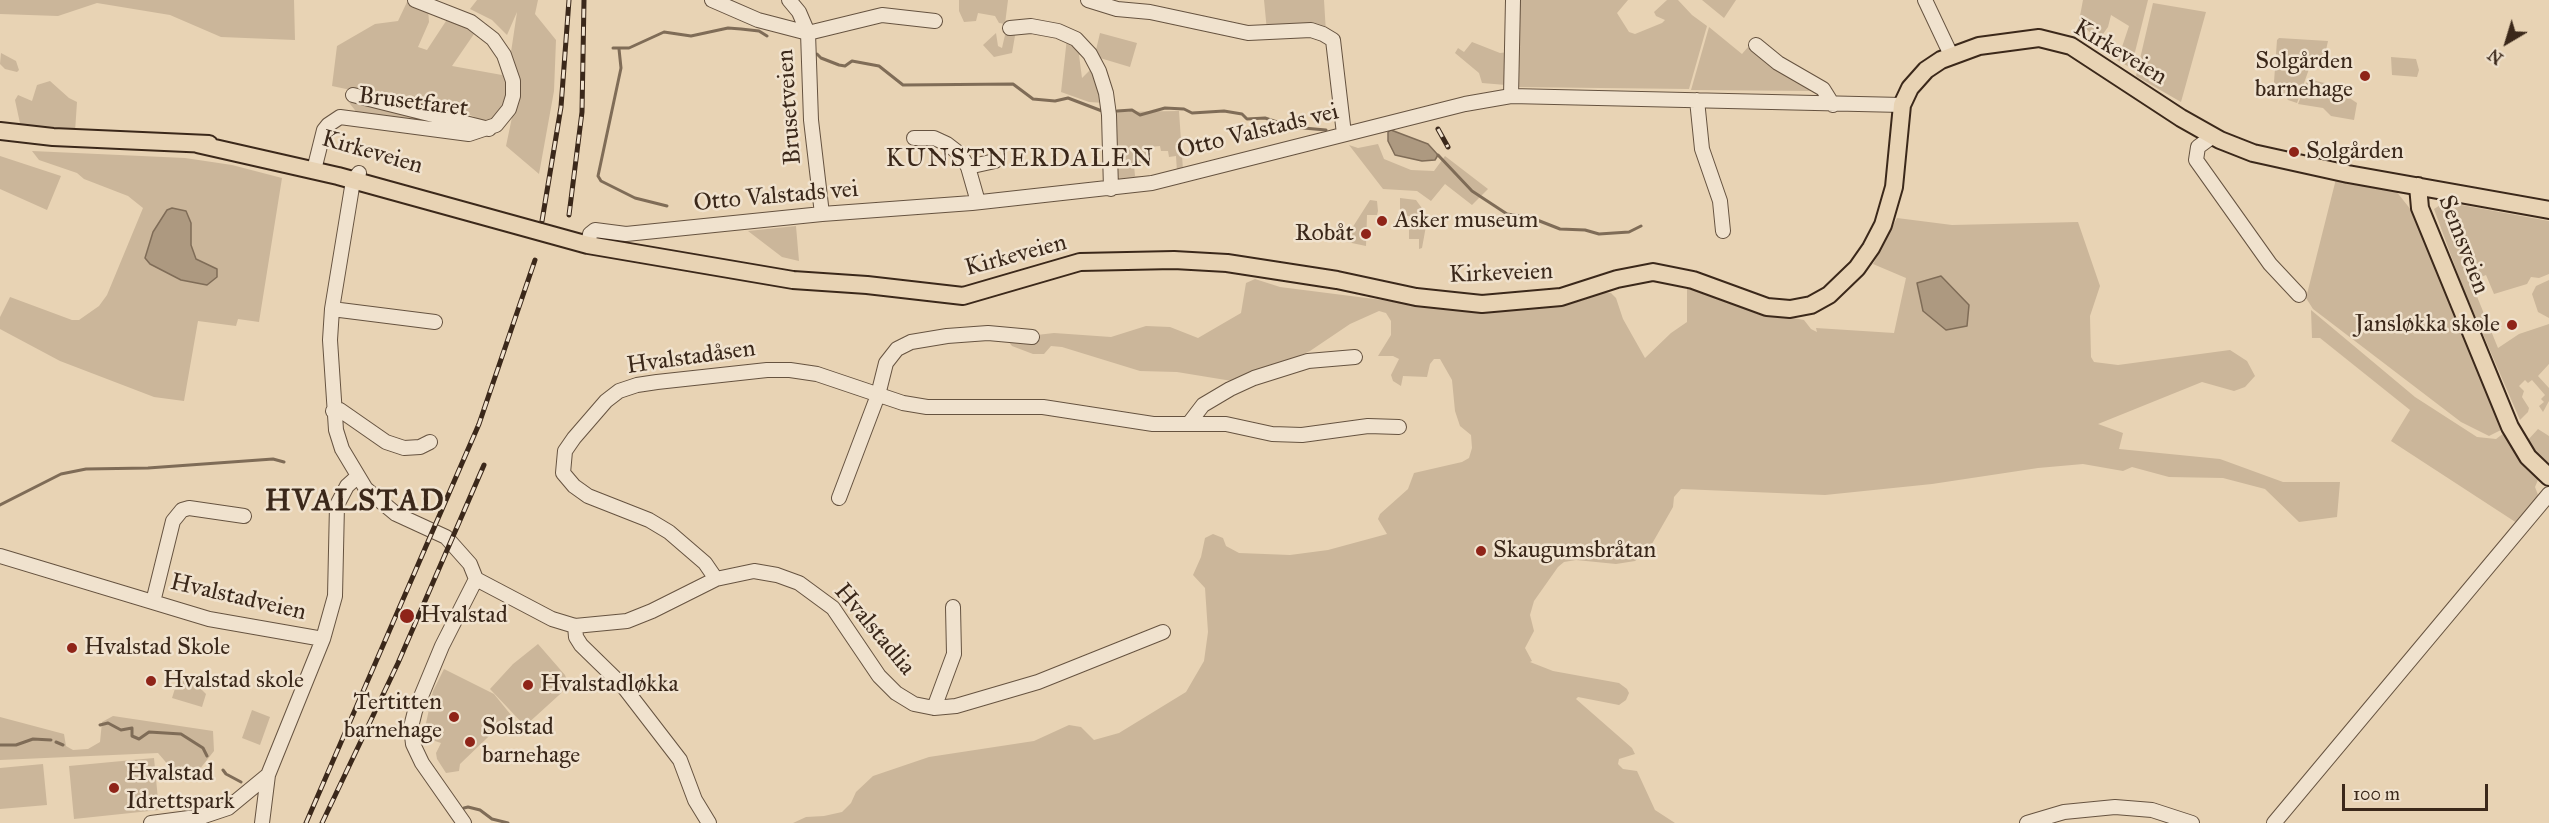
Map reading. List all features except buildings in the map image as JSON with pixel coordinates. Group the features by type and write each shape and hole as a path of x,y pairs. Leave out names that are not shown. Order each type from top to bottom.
{"main road":[{"name":"Kirkeveien","path":"0,131 84,139 197,144 315,166 588,245 793,280 867,285 957,296 977,293 1080,262 1174,260 1237,264 1337,280 1416,297 1482,304 1562,297 1636,274 1660,272 1693,280 1767,307 1796,309 1811,305 1836,289 1857,268 1875,241 1883,225 1894,187 1902,105 1911,88 1926,70 1951,55 1979,46 2021,38 2039,38 2057,41 2095,60 2159,105 2213,136 2267,157 2549,210"},
{"name":"Semsveien","path":"2418,186 2420,208 2510,427 2528,457 2549,477"}],"street":[{"name":"Brusetfaret","path":"315,166 324,130 340,117 356,117 460,134 489,129 502,119 509,109 513,96 509,68 493,39 482,29 444,5 415,0"},
{"name":"Brusetveien","path":"712,0 758,20 808,33 882,15 934,21"},
{"name":"Brusetveien","path":"789,0 799,12 808,33 811,120 822,214"},
{"path":"1088,0 1118,9 1150,12 1248,33 1311,30 1323,34 1333,40 1344,134"},
{"path":"1511,96 1513,0"},
{"path":"1925,0 1951,55"},
{"path":"1010,28 1031,26 1058,31 1076,39 1090,54 1099,71 1106,93 1109,115 1111,189"},
{"path":"1756,45 1787,69 1823,89 1833,105"},
{"path":"353,95 489,129"},
{"name":"Otto Valstads vei","path":"588,245 590,234 595,230 626,234 822,214 978,202 1152,183 1480,100 1511,96 1902,105"},
{"path":"1697,100 1702,149 1720,201 1723,231"},
{"path":"2213,136 2198,147 2196,160 2270,264 2299,295"},
{"path":"914,138 934,138 960,154 968,167 978,202"},
{"path":"968,167 995,161"},
{"path":"357,179 348,210 332,309 330,340 333,411 342,449 357,477 366,489 396,514 446,537 470,564 476,579 552,619 575,626 576,637 581,645 623,686 680,760 695,800 709,823"},
{"path":"332,309 435,322"},
{"path":"839,498 878,395 882,374 891,355 911,342 988,333 1032,337"},
{"path":"1190,422 1203,405 1230,388 1254,378 1308,362 1355,357"},
{"name":"Hvalstadåsen","path":"716,579 705,563 669,532 649,520 588,496 574,486 564,473 566,451 588,420 606,400 619,391 637,385 767,370 817,374 878,395 927,407 1043,407 1136,423 1226,424 1272,434 1302,435 1368,426 1400,427"},
{"path":"333,411 340,410 386,442 404,448 420,447 430,442"},
{"name":"Hvalstadveien","path":"0,556 209,619 323,639 335,596 337,505 347,486 357,477"},
{"path":"2274,823 2549,494"},
{"name":"Hvalstadveien","path":"153,602 174,521 182,510 189,508 244,516"},
{"name":"Hvalstadlia","path":"575,626 627,621 716,579 754,571 777,575 799,584 832,608 879,676 896,693 915,704 934,708 956,706 1038,682 1163,632"},
{"path":"464,823 422,763 413,744 411,727 415,711 442,646 476,579"},
{"name":"Hvalstadlia","path":"934,708 954,654 952,607"},
{"path":"262,823 268,775 323,639"},
{"path":"151,823 204,816 228,808 268,775"},
{"path":"2027,823 2064,812 2115,807 2152,810 2192,823"}],"shaded area":[{"path":"0,0 294,0 295,40 221,37 170,15 97,3 58,16 0,14"},
{"path":"477,0 538,0 535,14 556,40 554,91 539,174 506,146 515,103 510,59 517,12 507,35 492,20 470,9"},
{"path":"959,0 1008,0 1005,24 999,23 995,16 978,13 976,21 964,22 959,11"},
{"path":"1264,0 1324,0 1326,33 1267,31"},
{"path":"1518,0 1628,0 1617,13 1629,32 1635,34 1662,23 1665,20 1656,16 1654,12 1667,0 1678,0 1692,15 1707,26 1689,89 1515,87"},
{"path":"1702,0 1736,0 1724,18"},
{"path":"2083,0 2148,0 2131,68 2098,49 2108,38 2108,43 2122,47 2129,26 2111,15 2108,27 2098,41 2079,21"},
{"path":"407,2 428,8 429,22 418,47 427,50 448,18 481,32 489,45 474,34 452,66 502,75 499,63 505,64 509,99 491,125 439,100 436,108 332,86 337,46 375,24 398,21"},
{"path":"2153,3 2206,12 2181,102 2136,76"},
{"path":"1709,27 1742,54 1748,47 1811,91 1691,90"},
{"path":"1016,30 1012,53 994,57 983,45 996,33 998,46 1002,48 1005,35"},
{"path":"1100,33 1137,43 1130,67 1100,58 1096,50"},
{"path":"1067,38 1084,54 1079,55 1082,78 1092,68 1105,103 1089,102 1061,92"},
{"path":"2279,38 2328,41 2326,50 2309,69 2297,103 2288,100 2274,82"},
{"path":"1472,42 1500,53 1509,52 1506,85 1482,83 1479,73 1455,53 1458,48 1464,52"},
{"path":"1,53 16,61 19,70 17,72 5,69 0,64"},
{"path":"2391,57 2416,59 2419,70 2417,77 2392,75"},
{"path":"2308,79 2341,87 2345,95 2357,103 2354,120 2331,116 2323,108 2298,104"},
{"path":"50,81 77,102 75,132 21,128 15,100 18,95 32,101 37,85"},
{"path":"348,97 473,128 358,114 347,100"},
{"path":"1179,111 1183,170 1177,172 1176,156 1169,157 1168,151 1161,151 1160,146 1150,147 1150,164 1134,165 1135,176 1145,177 1122,182 1118,180 1115,176 1113,112"},
{"path":"1391,130 1428,144 1438,155 1435,160 1422,161 1395,155 1388,141 1388,132"},
{"path":"1378,144 1384,159 1411,170 1434,171 1445,156 1488,189 1472,205 1445,184 1431,201 1417,191 1383,189 1349,145 1358,148"},
{"path":"32,151 185,158 232,165 282,178 259,322 238,319 236,326 198,321 184,401 154,397 60,361 0,329 0,317 10,297 72,320 79,320 99,306 107,295 143,208 128,196 84,179 77,173 39,160"},
{"path":"0,156 61,176 47,210 0,189"},
{"path":"2336,179 2396,191 2415,215 2501,430 2489,436 2461,422 2313,309 2306,298"},
{"path":"1400,198 1416,200 1424,211 1426,226 1422,248 1419,249 1419,239 1409,239 1409,216 1400,216"},
{"path":"1370,200 1377,201 1378,211 1377,215 1367,215 1366,246 1347,242 1347,236"},
{"name":"Jansløkka skole","path":"2445,202 2549,221 2549,274 2539,278 2531,277 2527,284 2494,294 2486,275 2481,277 2479,273 2469,277 2498,348 2519,334 2549,324 2549,364 2538,376 2549,388 2549,401 2543,412 2539,406 2544,402 2541,399 2545,395 2532,380 2528,383 2525,380 2519,386 2524,391 2522,397 2529,408 2520,420 2463,288 2434,209"},
{"path":"172,208 186,211 191,223 191,245 196,259 217,269 217,277 207,285 181,280 150,264 145,258 153,232 167,210"},
{"path":"1897,218 1952,225 2078,222 2100,286 2090,316 2091,357 2094,362 2118,365 2230,350 2247,361 2255,376 2245,387 2234,391 2202,382 2098,424 2123,433 2119,449 2220,459 2283,482 2340,482 2337,517 2299,522 2265,489 2223,478 2169,477 2132,467 2123,471 2083,464 2038,468 1932,484 1825,495 1681,489 1674,497 1673,507 1649,549 1635,561 1616,564 1576,560 1564,562 1558,567 1534,601 1530,615 1534,631 1525,648 1532,661 1530,662 1553,671 1619,683 1627,689 1629,693 1626,700 1619,705 1578,697 1576,699 1632,748 1635,754 1619,759 1618,764 1623,769 1637,771 1655,810 1675,823 793,823 806,817 842,812 851,803 856,792 873,776 929,757 1034,741 1069,725 1081,727 1094,740 1119,733 1186,692 1204,661 1208,632 1205,588 1193,575 1201,557 1205,538 1213,534 1223,538 1226,546 1239,553 1290,555 1328,550 1387,534 1378,519 1380,514 1408,489 1414,473 1462,462 1469,458 1472,448 1471,435 1460,426 1455,411 1452,380 1440,359 1434,359 1430,364 1427,377 1403,376 1401,386 1393,381 1391,375 1399,359 1393,356 1378,356 1391,335 1391,321 1386,313 1379,311 1350,324 1310,351 1248,379 1232,381 1177,372 1140,371 1062,347 1051,346 1044,354 1033,354 1012,346 1008,341 1011,338 1054,333 1111,337 1146,326 1170,327 1198,338 1241,313 1246,283 1255,279 1280,287 1453,309 1488,311 1554,306 1584,300 1602,292 1611,293 1616,298 1623,319 1645,358 1671,333 1687,322 1687,289 1693,288 1767,313 1804,320 1811,329 1817,332 1816,328 1894,333 1906,278 1873,264"},
{"path":"796,226 799,261 782,257 748,231"},
{"path":"1941,276 1969,305 1967,326 1946,330 1923,311 1917,283"},
{"path":"2549,280 2549,318 2538,312 2532,294 2536,286"},
{"path":"2311,310 2415,397 2477,437 2496,439 2508,430 2540,475 2535,487 2540,500 2520,525 2391,441 2410,410 2320,338 2312,338"},
{"path":"2538,429 2549,436 2549,469 2546,471 2527,441"},
{"path":"538,644 565,675 569,686 525,726 490,689 513,664"},
{"path":"444,669 494,694 511,715 460,764 459,771 446,773 436,753 441,743 423,737 433,691"},
{"path":"178,679 198,686 206,694 202,707 172,698"},
{"path":"252,710 270,717 260,745 242,738"},
{"path":"113,716 213,731 214,751 199,770 170,767 158,753 0,760 0,717 64,734 66,746 73,750 88,749 100,742 102,722"},
{"name":"Hvalstad Idrettspark","path":"154,758 159,810 74,819 69,766"},
{"path":"43,764 47,805 0,809 0,768"}],"waterway":[{"path":"613,48 629,48 664,32 691,36 728,28 759,31 767,36"},
{"path":"619,49 621,68 598,176 601,181 635,198 667,206"},
{"path":"817,54 839,65 845,66 852,61 879,66 903,85 1013,84 1033,99 1055,101 1068,98 1102,111"},
{"path":"1117,111 1132,110 1140,115 1165,108 1184,109 1192,113 1224,111 1242,114 1247,119 1265,118 1292,127 1326,130"},
{"path":"1438,155 1472,191 1507,214 1532,218 1560,229 1585,230 1599,234 1629,232 1641,226"},
{"path":"0,505 61,474 86,469 148,468 273,459 284,462"},
{"path":"100,725 108,723 121,730 132,728 132,736 139,739 149,732 181,734 203,748 207,756"},
{"path":"0,745 16,745 33,739 51,740"},
{"path":"56,742 63,745"},
{"path":"223,770 241,782"},
{"path":"464,808 480,810 492,819 508,823"}],"railway":[{"path":"542,221 561,107 569,0"},
{"path":"569,215 582,112 584,0"},
{"path":"1438,129 1448,147"},
{"path":"306,823 479,424 535,260"},
{"path":"322,823 398,663 484,465"}],"place":[{"name":"Solgården barnehage","path":"2365,76"},
{"name":"Solgården","path":"2294,152"},
{"name":"Asker museum","path":"1382,221"},
{"name":"Robåt","path":"1366,234"},
{"name":"Jansløkka skole","path":"2512,325"},
{"name":"Skaugumsbråtan","path":"1481,551"},
{"name":"Hvalstad","path":"407,616"},
{"name":"Hvalstad Skole","path":"72,648"},
{"name":"Hvalstad skole","path":"151,681"},
{"name":"Hvalstadløkka","path":"528,685"},
{"name":"Tertitten barnehage","path":"454,717"},
{"name":"Solstad barnehage","path":"470,742"},
{"name":"Hvalstad Idrettspark","path":"114,788"}],"district":[{"name":"KUNSTNERDALEN","path":"1020,160"},
{"name":"HVALSTAD","path":"355,503"}]}
